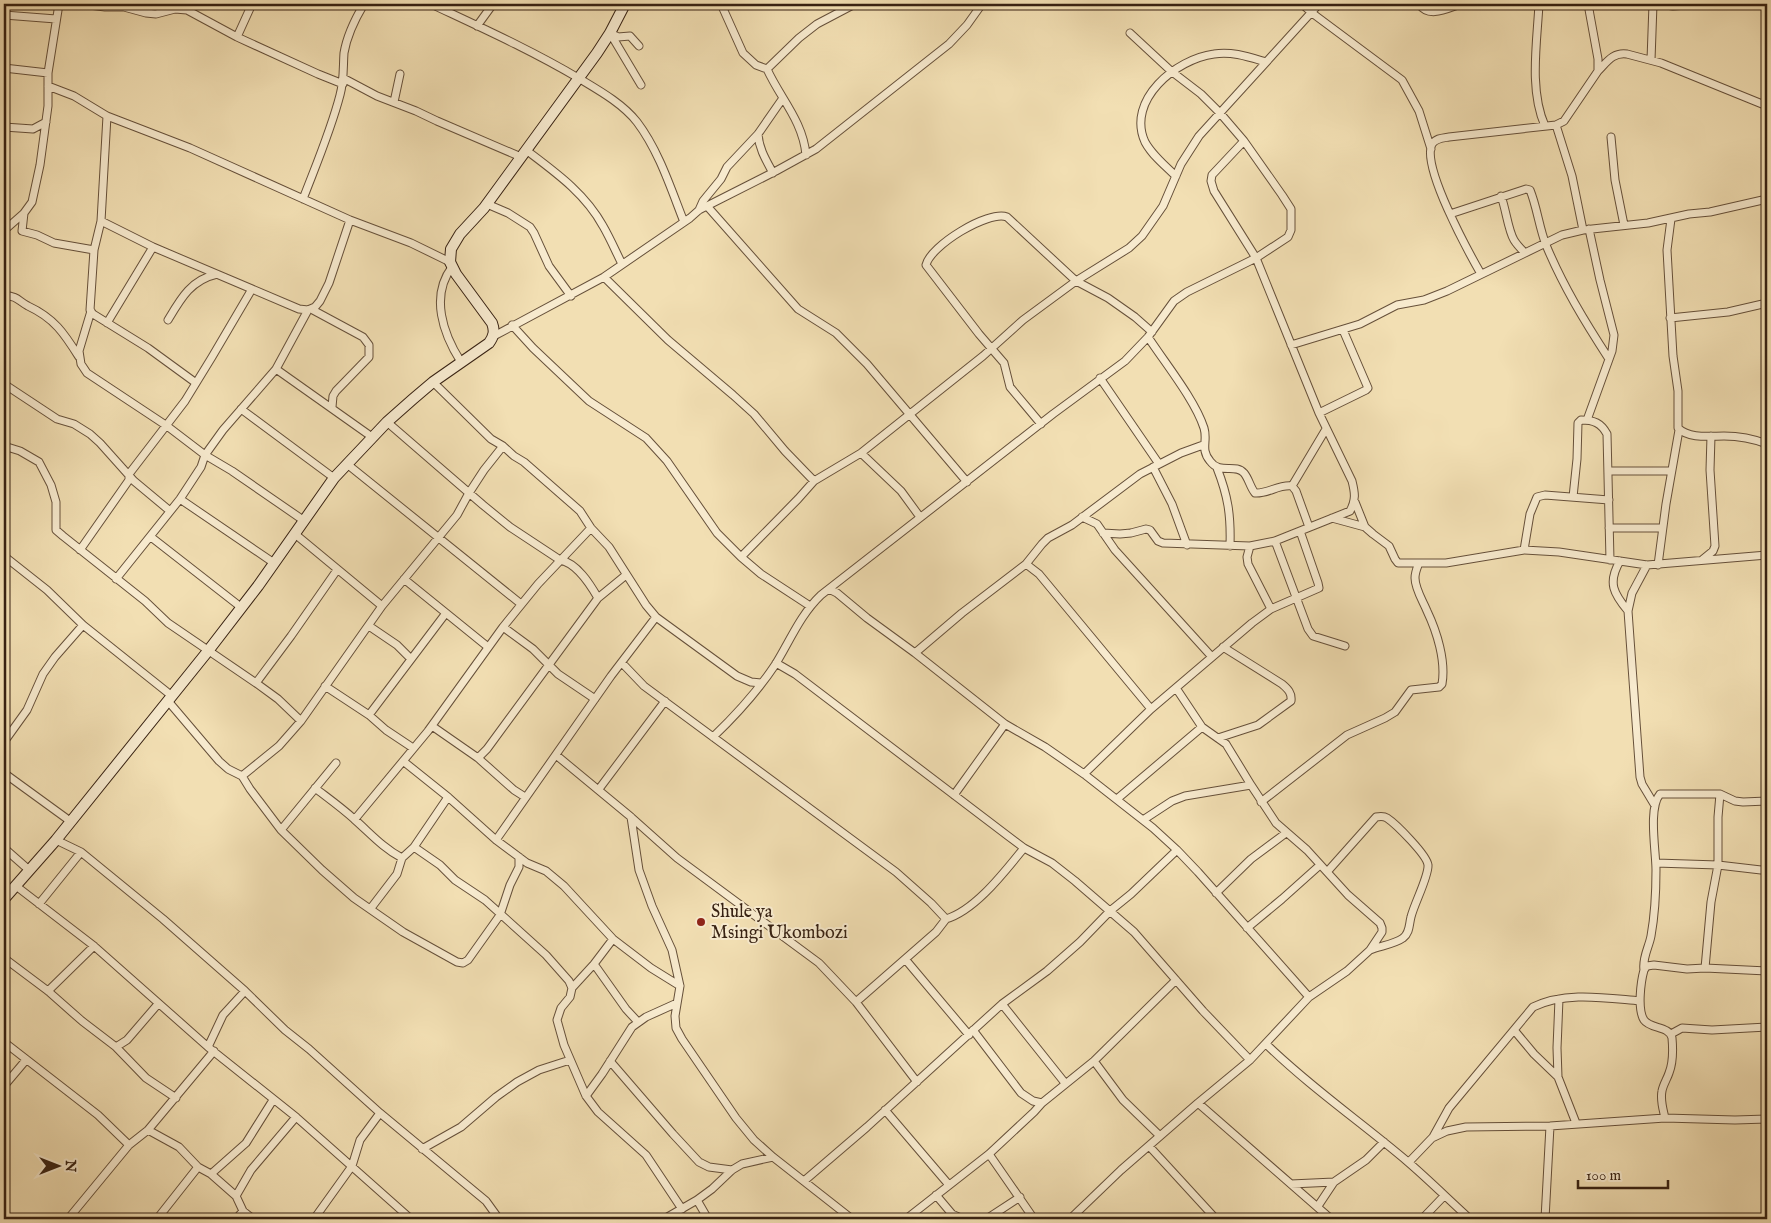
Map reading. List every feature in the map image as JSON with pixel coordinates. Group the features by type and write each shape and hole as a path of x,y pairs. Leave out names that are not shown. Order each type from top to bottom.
{"street":[{"path":"5,228 24,213 32,202 40,165 46,122 48,73 59,4"},
{"path":"82,4 124,7 151,13 162,13 175,9 187,10 237,37 523,153 572,186 603,225 622,264"},
{"path":"237,37 252,4"},
{"path":"303,199 326,140 343,81 347,42 353,24 364,4"},
{"path":"431,4 531,51 604,93 628,112 637,122 654,150 684,222"},
{"path":"477,26 493,4"},
{"path":"461,362 451,347 440,308 441,289 451,264 451,249 460,234 487,204 610,33 625,4"},
{"path":"721,4 743,53 756,65 767,69 797,121 806,156"},
{"path":"767,69 799,38 817,24 855,4"},
{"path":"4,898 56,840 242,608 334,478 387,422 433,382 489,344 494,336 604,277 699,210 806,156 828,141 949,44 967,25 982,4"},
{"path":"1302,4 1402,80 1419,111 1431,149 1436,179 1450,214 1481,274"},
{"path":"741,557 798,500 814,481 862,453 983,356 1023,320 1076,281 1129,248 1142,236 1163,206 1181,164 1199,136 1319,4"},
{"path":"1419,4 1428,12 1461,4"},
{"path":"1539,4 1535,83 1536,100 1545,126"},
{"path":"1588,4 1598,59 1598,71"},
{"path":"1651,60 1654,4"},
{"path":"1658,4 1703,4"},
{"path":"4,15 56,19"},
{"path":"610,33 618,37 630,36 639,46"},
{"path":"610,33 641,85"},
{"path":"713,737 755,692 776,663 810,606 829,588 1100,378 1125,361 1150,334 1169,306 1179,296 1256,258 1288,237 1292,221 1290,209 1244,141 1201,94 1171,71 1130,33"},
{"path":"1431,149 1433,143 1438,139 1556,125 1564,121 1598,71 1613,56 1621,53 1651,60 1710,82 1750,101 1767,106"},
{"path":"1176,176 1157,158 1146,143 1142,132 1144,109 1156,85 1171,71 1197,57 1215,54 1236,54 1266,62"},
{"path":"4,68 48,73"},
{"path":"394,102 400,74"},
{"path":"48,86 74,96 107,116 190,148 350,220 411,243 451,264 492,323 494,336"},
{"path":"699,210 703,201 722,179 727,167 758,134 783,98"},
{"path":"107,116 101,221 94,250 89,307 91,311 107,323 148,348 196,383"},
{"path":"4,127 33,129 46,122"},
{"path":"1556,125 1572,176 1614,335 1614,343 1609,359 1587,420"},
{"path":"758,134 762,153 773,173"},
{"path":"1611,137 1615,180 1624,226"},
{"path":"1244,141 1212,174 1211,181 1214,191 1256,258 1319,413 1352,482 1355,502 1365,527 1389,546 1398,563 1446,563 1524,550 1559,552 1647,565 1767,556"},
{"path":"1450,214 1501,196 1526,189 1530,190 1545,243 1563,284 1609,359"},
{"path":"1501,196 1512,236 1525,253"},
{"path":"1291,345 1360,324 1397,305 1424,300 1447,291 1562,235 1671,219 1767,199"},
{"path":"487,204 508,213 530,227 549,266 571,296"},
{"path":"707,206 798,309 845,341 967,482"},
{"path":"22,231 24,213"},
{"path":"1041,424 1010,387 1004,363 979,334 926,265 930,256 939,247 977,222 1001,214 1018,226 1076,281 1108,298 1135,317 1150,334 1204,428 1203,445 1207,458 1217,468 1230,508 1230,546"},
{"path":"1658,565 1662,528 1679,430 1678,392 1672,356 1667,242 1671,219"},
{"path":"116,579 180,499 202,467 205,455 241,409 276,369 310,309 320,301 329,283 350,220"},
{"path":"101,221 153,247 299,309 310,309 363,337 370,350 369,357 333,396 332,407"},
{"path":"5,228 37,235 54,243 94,250"},
{"path":"107,323 153,247"},
{"path":"168,320 178,302 197,281 217,274"},
{"path":"604,277 668,340 754,414 785,451 814,481"},
{"path":"80,550 129,480 129,474 167,426 196,383 252,289"},
{"path":"4,295 13,296 21,300 56,323 79,357"},
{"path":"1670,318 1728,312 1767,303"},
{"path":"91,311 79,351 81,364 87,373 303,520"},
{"path":"512,325 533,348 589,401 646,438 667,461 717,533 741,557 761,574 810,606"},
{"path":"1319,413 1360,394 1368,388 1343,330"},
{"path":"276,369 372,437"},
{"path":"1100,378 1156,466 1187,544"},
{"path":"433,382 491,439 504,446 514,456 524,462 580,511 591,528 608,547 656,617 737,676 750,682 761,683"},
{"path":"4,384 58,418 74,424 90,434 134,481 170,511"},
{"path":"241,409 334,478"},
{"path":"1573,497 1578,423 1581,420 1596,422 1603,426 1608,434 1610,560"},
{"path":"387,422 510,527 580,572 588,580 598,598"},
{"path":"1292,486 1326,429"},
{"path":"1679,430 1704,437 1739,437 1767,444"},
{"path":"1702,560 1713,551 1715,546 1710,470 1711,436"},
{"path":"915,653 962,613 1026,564 1048,538 1063,531 1140,474 1181,453 1203,445"},
{"path":"4,446 20,451 40,462 44,474 51,485 56,502 56,530 145,601 168,623 256,682 278,699 301,721"},
{"path":"242,776 279,746 301,721 382,606 457,515 469,492 504,446"},
{"path":"862,453 880,473 901,491 920,517"},
{"path":"348,464 522,604"},
{"path":"1217,468 1238,470 1244,473 1255,493 1261,494 1286,485 1292,486 1296,491 1310,527"},
{"path":"1608,471 1671,471"},
{"path":"1524,550 1530,514 1537,497 1545,495 1609,500"},
{"path":"180,499 274,563"},
{"path":"1103,533 1131,533 1146,529 1150,530 1158,541 1163,543 1250,546 1275,541 1350,511 1355,502"},
{"path":"1082,517 1097,524 1115,550 1212,657"},
{"path":"1331,518 1365,527"},
{"path":"355,819 432,726 503,627 560,560 591,528"},
{"path":"1609,528 1662,528"},
{"path":"1084,774 1151,709 1252,623 1271,609 1319,588 1300,531"},
{"path":"295,534 382,606"},
{"path":"151,537 242,608"},
{"path":"1275,541 1308,630 1313,636 1345,646"},
{"path":"1250,546 1246,557 1248,564 1271,609"},
{"path":"4,556 46,590 83,625 170,699 219,761 228,769 242,776 281,830 322,870 354,898 403,932 460,964 466,962 500,915 510,885 519,867 519,857"},
{"path":"1620,562 1615,569 1613,588 1618,599 1628,611"},
{"path":"1261,802 1346,735 1395,712 1411,690 1439,687 1442,684 1441,655 1436,635 1414,579 1419,563"},
{"path":"1026,564 1039,574 1151,709"},
{"path":"1647,565 1632,593 1628,611 1640,777 1654,804 1656,863 1656,898 1653,926 1650,944 1643,965 1640,1001 1644,1019 1649,1024 1670,1034 1672,1063 1662,1092 1661,1101 1665,1118"},
{"path":"256,682 337,570"},
{"path":"478,758 487,749 598,598 626,575"},
{"path":"404,579 488,647"},
{"path":"829,588 837,592 867,618 1005,724 1045,747 1084,774 1143,820 1177,850 1309,997"},
{"path":"369,715 410,658 446,613"},
{"path":"496,840 594,699 656,617"},
{"path":"4,742 28,710 43,674 83,625"},
{"path":"369,626 397,645 410,658"},
{"path":"503,627 533,649 558,674 594,699"},
{"path":"1218,738 1258,725 1291,701 1288,689 1282,684 1224,647"},
{"path":"622,663 644,686 827,823 867,850 931,903 946,919"},
{"path":"776,663 795,674 1024,848 1052,863 1110,911 1134,932 1203,1011 1250,1060"},
{"path":"325,686 369,715 386,730 412,748"},
{"path":"1070,1219 1101,1188 1250,1060 1309,997 1347,971 1370,950 1382,932 1380,923 1348,895 1299,842 1276,823 1250,785 1226,744 1202,728 1176,688"},
{"path":"599,789 665,701"},
{"path":"954,795 1005,724"},
{"path":"432,726 478,758 514,790 526,797"},
{"path":"1117,799 1202,728"},
{"path":"556,755 599,789 676,858 819,963 856,1002 917,1082"},
{"path":"403,761 496,840 528,863 546,871 564,886 612,939 680,986"},
{"path":"281,830 336,762"},
{"path":"4,773 70,822"},
{"path":"1143,820 1172,801 1185,796 1250,785"},
{"path":"314,788 355,819 381,844 402,858"},
{"path":"1646,790 1660,794 1720,794 1734,801 1767,802"},
{"path":"1654,804 1660,794"},
{"path":"1705,968 1711,902 1718,864 1720,794"},
{"path":"371,908 397,874 402,858 414,847 448,798"},
{"path":"1327,872 1376,817 1381,816 1388,818 1424,856 1428,863 1407,934 1402,939 1370,950"},
{"path":"631,817 639,870 652,906 672,950 680,986 675,1016 676,1028 682,1039 736,1118 754,1140 852,1219"},
{"path":"1216,893 1251,860 1286,833"},
{"path":"56,840 81,852 171,925 246,991 285,1030 380,1113 486,1201 499,1219"},
{"path":"414,847 440,865 455,880 485,900 500,915 522,932 546,955 569,981 572,988"},
{"path":"4,848 29,870"},
{"path":"856,1002 936,932 946,919 957,914 981,896 1024,848"},
{"path":"804,1181 917,1082 1002,1004 1047,971 1074,948 1110,911 1131,894 1177,850"},
{"path":"39,904 81,852"},
{"path":"1656,863 1718,864 1761,870 1767,869"},
{"path":"1247,928 1282,900 1320,865"},
{"path":"16,886 94,946 211,1049 296,1117 411,1219"},
{"path":"612,939 594,964 572,988 570,997 561,1008 557,1020 564,1045 586,1096 598,1112 646,1154 682,1209"},
{"path":"48,991 94,946"},
{"path":"4,958 48,991 82,1021 116,1047 146,1078 176,1098"},
{"path":"905,959 971,1032 1021,1093 1033,1101 1042,1103"},
{"path":"594,964 626,1010 638,1022"},
{"path":"1644,970 1647,966 1654,965 1687,969 1767,970"},
{"path":"906,1219 989,1154 1042,1103 1094,1060 1176,980"},
{"path":"68,1219 128,1145 148,1130 176,1098 211,1049 224,1015 246,991"},
{"path":"1409,1162 1432,1138 1448,1108 1533,1007 1545,1001 1578,997 1640,1001"},
{"path":"1560,999 1557,1048 1558,1077 1576,1123"},
{"path":"586,1096 632,1027 662,1009 677,1003"},
{"path":"116,1047 127,1040 158,1004"},
{"path":"1002,1004 1065,1083"},
{"path":"1670,1034 1682,1028 1712,1030 1767,1027"},
{"path":"1514,1030 1534,1054 1558,1077"},
{"path":"4,1042 98,1115 128,1145"},
{"path":"1266,1044 1297,1073 1409,1162 1470,1219"},
{"path":"4,1086 26,1060"},
{"path":"422,1148 461,1127 517,1082 539,1070 570,1060"},
{"path":"1094,1060 1123,1100 1160,1136"},
{"path":"610,1061 699,1162 709,1167 732,1170"},
{"path":"211,1174 246,1143 273,1100"},
{"path":"1198,1103 1331,1219"},
{"path":"885,1110 949,1186"},
{"path":"314,1219 352,1166 354,1154 360,1140 380,1113"},
{"path":"236,1196 251,1170 296,1117"},
{"path":"1432,1138 1448,1130 1466,1127 1550,1126 1665,1118 1767,1119"},
{"path":"1545,1219 1550,1126"},
{"path":"148,1130 179,1147 198,1167 211,1174 236,1196 243,1211 253,1219"},
{"path":"1318,1206 1334,1182 1366,1160 1384,1142"},
{"path":"1149,1146 1216,1219"},
{"path":"989,1154 1034,1219"},
{"path":"664,1219 697,1200 732,1170 742,1164 773,1157"},
{"path":"157,1219 198,1167"},
{"path":"1291,1184 1334,1182"},
{"path":"936,1195 952,1214 963,1219"},
{"path":"1422,1219 1444,1196"},
{"path":"982,1219 988,1218 1020,1197"},
{"path":"697,1200 708,1219"},
{"path":"236,1219 243,1211"},
{"path":"1076,1214 1083,1219"}],"place":[{"name":"Shule ya Msingi Ukombozi","path":"701,922"}]}
